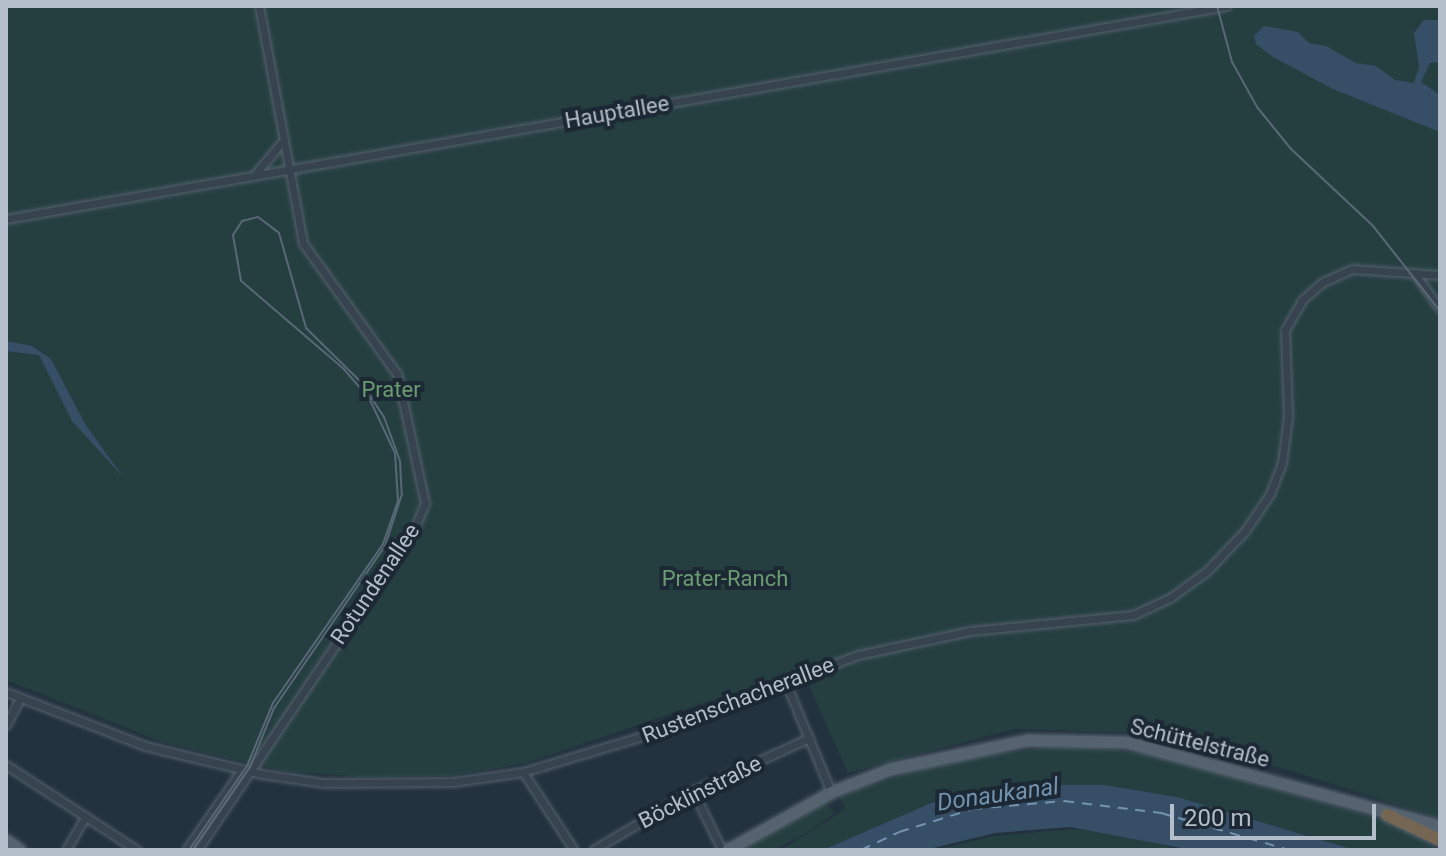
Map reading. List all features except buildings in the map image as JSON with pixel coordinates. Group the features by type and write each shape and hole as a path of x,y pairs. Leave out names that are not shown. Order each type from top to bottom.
{"highway":[{"path":"1387,815 1439,835"}],"main road":[{"name":"Schüttelstraße","path":"724,850 831,792 952,752 1072,739 1165,751 1387,815"},
{"path":"6,840 20,850"}],"street":[{"name":"Rotundenallee","path":"197,850 415,527 425,503 397,374 311,259 287,170 259,6"},
{"name":"Hauptallee","path":"6,219 1227,6"},
{"path":"253,176 282,141"},
{"name":"Rustenschacherallee","path":"6,692 161,751 324,783 392,785 523,772 636,738 785,681 910,642 1133,615 1183,590 1245,531 1277,476 1288,416 1285,330 1313,289 1352,269 1414,273"},
{"path":"1414,273 1440,275"},
{"path":"1414,273 1440,309"},
{"path":"785,681 831,792"},
{"path":"6,725 20,699"},
{"name":"Böcklinstraße","path":"593,850 693,791 809,738"},
{"path":"6,765 137,850"},
{"path":"186,850 242,769"},
{"path":"523,772 574,850"},
{"path":"693,791 724,850"},
{"path":"66,850 86,816"}],"green space":[{"name":"Prater","path":"6,6 1440,6 1440,819 1299,773 1147,733 1014,729 848,773 806,679 792,673 526,763 451,776 364,777 282,771 162,742 6,680"},
{"path":"1046,747 1095,747 1159,756 1394,823 1440,850 1355,850 1177,797 1105,785 982,791 931,803 823,850 781,850 846,809 839,797 856,790 946,761"},
{"path":"826,803 835,813 808,832 774,850 741,850"},
{"path":"1074,829 1122,834 1181,850 935,850 994,836"}],"water":[{"path":"1424,20 1440,20 1440,62 1430,63 1421,82 1440,95 1440,132 1333,89 1273,57 1256,44 1254,36 1264,26 1298,32 1309,43 1326,46 1356,63 1376,66 1395,80 1414,83 1419,67 1414,33"},
{"path":"6,341 32,346 51,359 85,424 123,477 72,421 39,355 6,351"},
{"name":"Donaukanal","path":"1031,785 1105,785 1177,797 1355,850 1192,850 1070,827 995,833 925,850 823,850 931,803"}],"ferry route":[{"path":"861,850 899,832 973,809 1064,801 1161,813 1289,850"}],"tram line":[{"path":"1217,6 1232,62 1257,107 1291,149 1373,226 1440,311"},
{"path":"189,850 247,766 273,703 383,544 398,501 395,453 369,398 345,370 241,281 233,235 242,221 258,217 279,233 306,328 361,382 384,417 400,461 402,494 385,546 274,708 250,767 193,850"}],"park label":[{"name":"Prater-Ranch","path":"725,579"}]}
